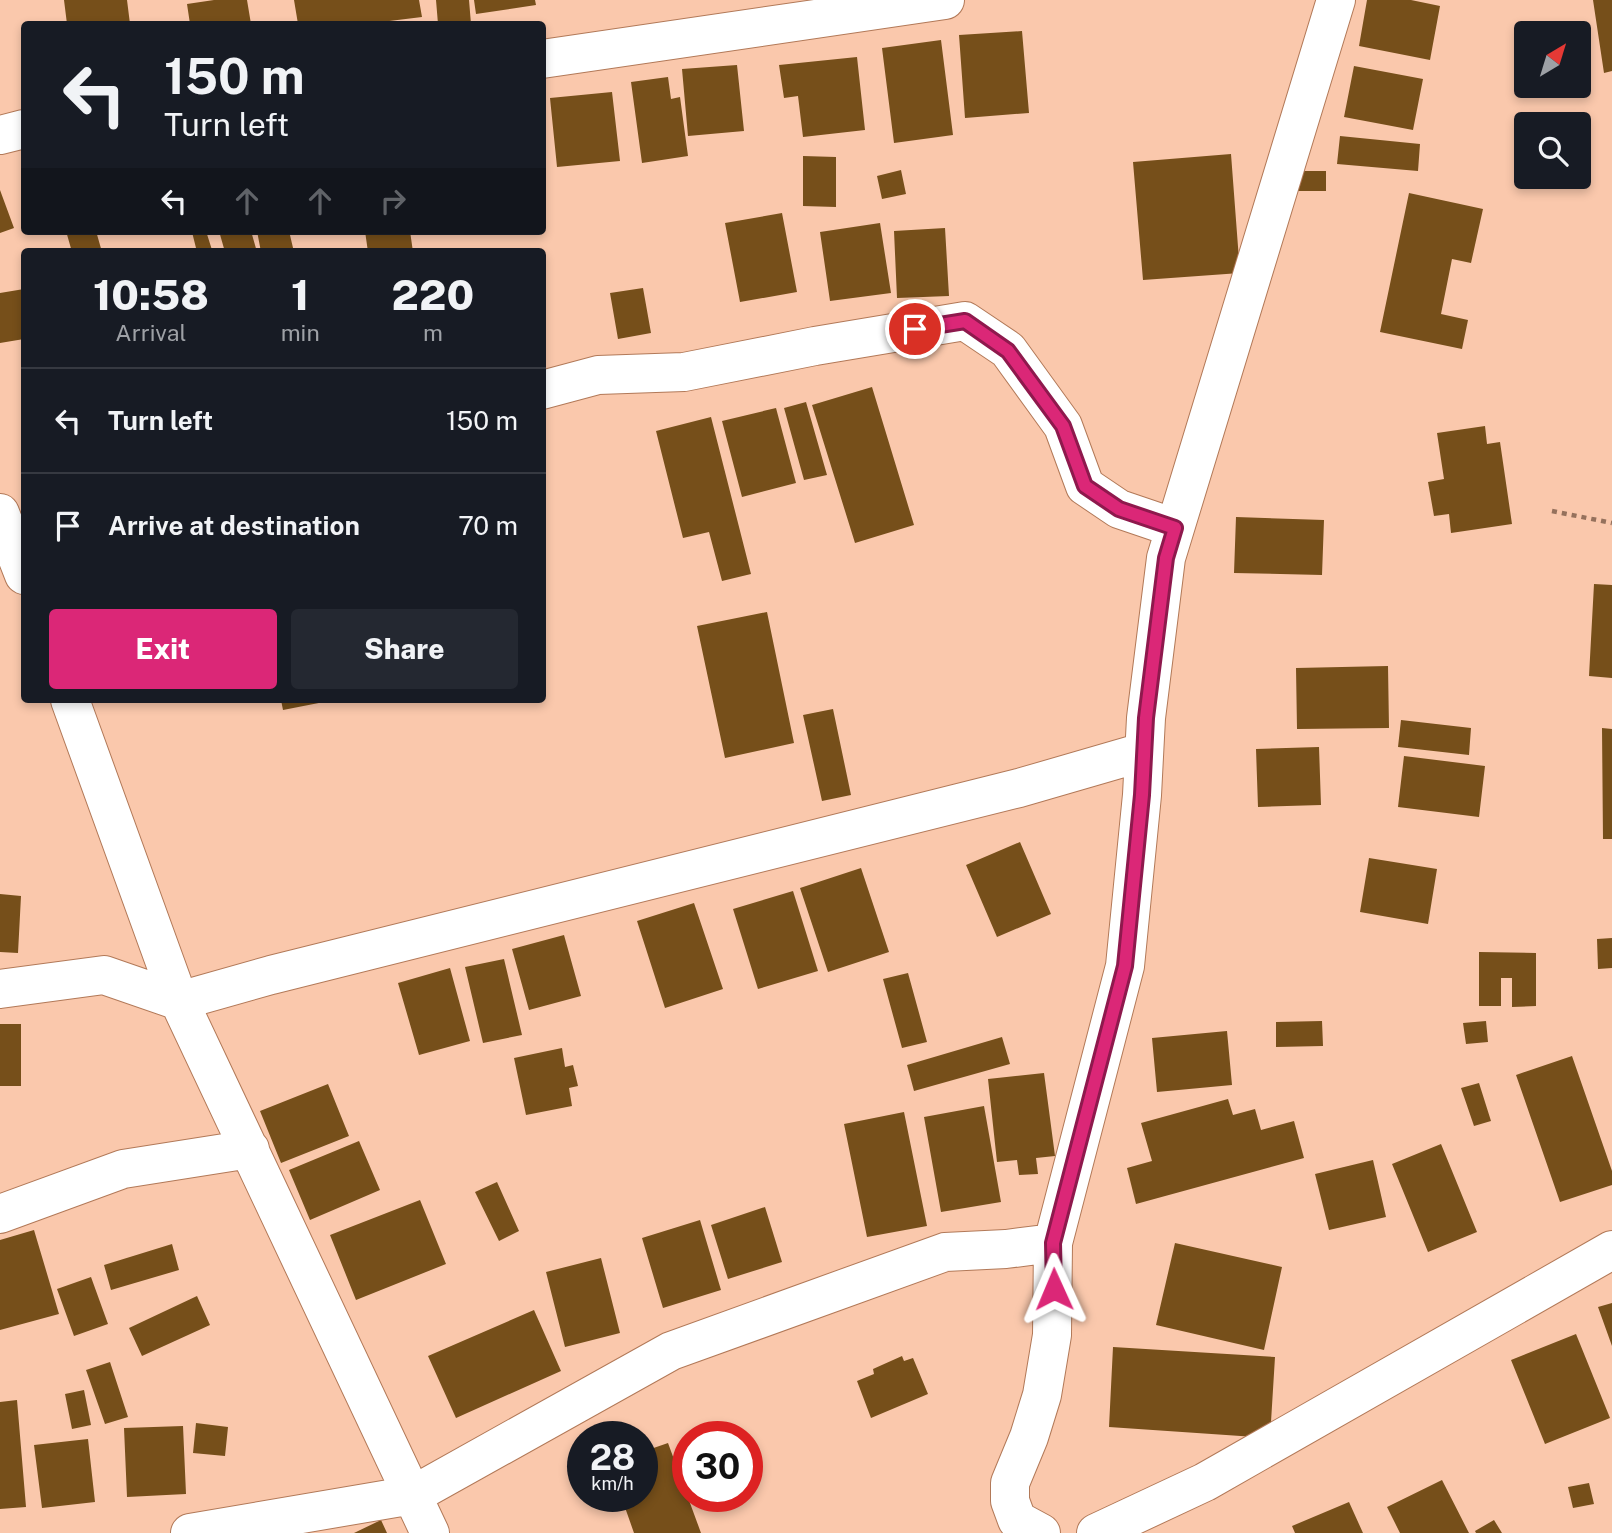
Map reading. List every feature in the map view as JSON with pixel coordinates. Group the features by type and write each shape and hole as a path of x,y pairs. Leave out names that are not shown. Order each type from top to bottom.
{"street":[{"path":"546,58 945,0"},
{"path":"1041,1533 1017,1520 1010,1501 1010,1483 1030,1437 1042,1395 1052,1335 1053,1243 1125,966 1142,795 1143,752 1166,558 1336,0"},
{"path":"0,135 21,130"},
{"path":"546,389 598,375 684,372 815,346 965,321 1008,351 1063,426 1085,486 1119,509 1175,528"},
{"path":"8,525 21,566"},
{"path":"71,703 179,1001 430,1533"},
{"path":"0,989 104,975 179,1001 271,975 1019,788 1143,752"},
{"path":"0,1214 123,1169 250,1149"},
{"path":"190,1533 413,1495 671,1351 944,1252 1006,1249 1053,1243"},
{"path":"1096,1533 1205,1482 1612,1250"}],"path":[{"path":"1552,512 1612,523"}],"building":[{"path":"64,0 127,0 130,21 67,21"},
{"path":"214,0 247,0 250,21 190,21 187,4"},
{"path":"294,0 419,0 422,17 389,21 298,21"},
{"path":"436,0 469,0 471,21 438,21"},
{"path":"474,0 535,0 536,5 476,14"},
{"path":"1367,0 1411,0 1440,6 1430,60 1359,46"},
{"path":"1593,0 1612,0 1612,71 1604,73"},
{"path":"1022,31 1029,113 965,118 959,35"},
{"path":"941,40 953,135 894,143 882,48"},
{"path":"857,57 865,130 803,137 798,96 784,98 779,65"},
{"path":"737,65 744,131 688,136 682,69"},
{"path":"1354,66 1423,79 1413,130 1344,117"},
{"path":"668,77 671,99 680,97 688,156 642,163 631,82"},
{"path":"612,92 620,161 557,167 550,98"},
{"path":"1340,136 1420,144 1418,171 1337,164"},
{"path":"1231,154 1240,273 1143,280 1133,162"},
{"path":"803,156 836,157 836,207 803,206"},
{"path":"901,170 906,194 882,199 877,176"},
{"path":"1292,171 1326,171 1326,191 1292,191"},
{"path":"0,190 14,228 0,233"},
{"path":"1409,193 1483,209 1471,263 1452,259 1441,314 1468,320 1462,349 1380,332"},
{"path":"782,213 797,292 740,302 725,223"},
{"path":"880,223 891,293 830,301 820,232"},
{"path":"945,228 949,296 897,298 894,231"},
{"path":"67,235 97,235 101,248 71,248"},
{"path":"193,235 207,235 211,248 196,248"},
{"path":"220,235 252,235 256,248 224,248"},
{"path":"258,235 290,235 293,248 260,248"},
{"path":"366,235 411,235 412,248 367,248"},
{"path":"643,288 651,333 618,339 610,293"},
{"path":"21,290 21,340 0,343 0,293"},
{"path":"872,387 914,525 855,543 812,405"},
{"path":"806,402 827,475 804,480 784,408"},
{"path":"776,408 796,483 742,497 722,421"},
{"path":"711,417 751,574 722,581 709,532 683,538 656,431"},
{"path":"1485,426 1487,444 1500,442 1512,524 1451,533 1449,514 1434,516 1428,482 1444,479 1437,433"},
{"path":"1236,517 1324,520 1322,575 1234,573"},
{"path":"1594,584 1612,585 1612,678 1589,676"},
{"path":"767,612 794,743 725,758 697,626"},
{"path":"1388,666 1389,728 1297,729 1296,668"},
{"path":"282,703 319,703 283,710"},
{"path":"833,709 851,795 822,801 803,715"},
{"path":"1401,720 1471,728 1469,755 1398,747"},
{"path":"1602,728 1612,729 1612,839 1603,839"},
{"path":"1319,747 1321,805 1258,807 1256,749"},
{"path":"1404,756 1485,766 1479,817 1398,807"},
{"path":"1020,842 1051,914 997,937 966,865"},
{"path":"1369,858 1437,869 1428,924 1360,912"},
{"path":"861,868 889,952 828,972 800,888"},
{"path":"793,891 818,971 758,989 733,909"},
{"path":"0,894 21,896 18,953 0,952"},
{"path":"694,903 723,989 665,1008 637,921"},
{"path":"564,935 581,996 529,1010 512,949"},
{"path":"1612,938 1612,968 1598,969 1597,939"},
{"path":"1479,952 1536,953 1536,1006 1512,1007 1512,978 1501,978 1501,1006 1479,1006"},
{"path":"504,959 522,1035 483,1043 465,967"},
{"path":"450,968 470,1041 419,1055 398,983"},
{"path":"908,973 927,1042 902,1048 883,979"},
{"path":"1322,1021 1323,1046 1276,1047 1276,1022"},
{"path":"1486,1021 1488,1042 1466,1044 1463,1023"},
{"path":"0,1024 21,1024 21,1086 0,1086"},
{"path":"1227,1031 1232,1085 1157,1092 1152,1038"},
{"path":"1002,1037 1010,1064 914,1091 907,1065"},
{"path":"562,1048 565,1067 573,1065 578,1086 569,1088 572,1106 526,1115 514,1058"},
{"path":"1572,1056 1612,1171 1612,1185 1560,1202 1516,1075"},
{"path":"1044,1073 1055,1156 1036,1158 1038,1174 1019,1175 1017,1160 997,1162 988,1079"},
{"path":"1479,1083 1491,1121 1474,1126 1461,1088"},
{"path":"328,1084 349,1136 281,1163 260,1111"},
{"path":"1228,1099 1233,1115 1255,1109 1261,1130 1294,1121 1304,1158 1136,1204 1127,1168 1152,1161 1141,1123"},
{"path":"984,1106 1001,1202 941,1212 924,1117"},
{"path":"904,1112 927,1226 867,1237 844,1124"},
{"path":"359,1141 380,1190 310,1220 289,1170"},
{"path":"1441,1144 1477,1232 1428,1252 1392,1164"},
{"path":"1373,1160 1386,1217 1329,1230 1315,1174"},
{"path":"497,1182 519,1231 499,1241 475,1192"},
{"path":"420,1200 446,1264 356,1300 330,1235"},
{"path":"765,1207 782,1262 728,1279 711,1225"},
{"path":"700,1220 721,1290 663,1308 642,1238"},
{"path":"34,1230 59,1314 0,1330 0,1240"},
{"path":"1175,1243 1282,1267 1264,1350 1156,1325"},
{"path":"172,1244 179,1270 111,1290 104,1265"},
{"path":"601,1258 620,1333 565,1347 546,1272"},
{"path":"91,1277 108,1324 74,1336 57,1289"},
{"path":"197,1296 210,1325 142,1356 129,1328"},
{"path":"1612,1303 1612,1346 1598,1307"},
{"path":"534,1310 561,1371 456,1418 428,1356"},
{"path":"1576,1334 1610,1418 1545,1444 1511,1360"},
{"path":"1113,1347 1275,1357 1270,1438 1109,1427"},
{"path":"902,1356 904,1361 913,1358 928,1394 871,1418 857,1381 874,1374 873,1369"},
{"path":"110,1362 128,1417 105,1424 86,1370"},
{"path":"84,1390 91,1425 72,1429 65,1394"},
{"path":"17,1400 26,1507 0,1509 0,1402"},
{"path":"196,1423 228,1427 225,1456 193,1453"},
{"path":"183,1426 186,1494 127,1497 124,1428"},
{"path":"88,1439 95,1502 42,1508 34,1445"},
{"path":"668,1443 672,1454 672,1512 693,1512 701,1533 634,1533 627,1512 658,1512 658,1446"},
{"path":"1442,1480 1469,1533 1400,1533 1387,1507"},
{"path":"1589,1483 1594,1504 1573,1508 1568,1487"},
{"path":"1349,1502 1363,1533 1295,1533 1292,1526"},
{"path":"381,1520 387,1533 354,1533"},
{"path":"1494,1520 1502,1533 1476,1533 1475,1531"}],"route":[{"path":"915,329 965,321 1008,351 1063,426 1085,486 1119,509 1175,528 1166,558 1146,718 1142,795 1125,966 1053,1243 1054,1289"}]}
